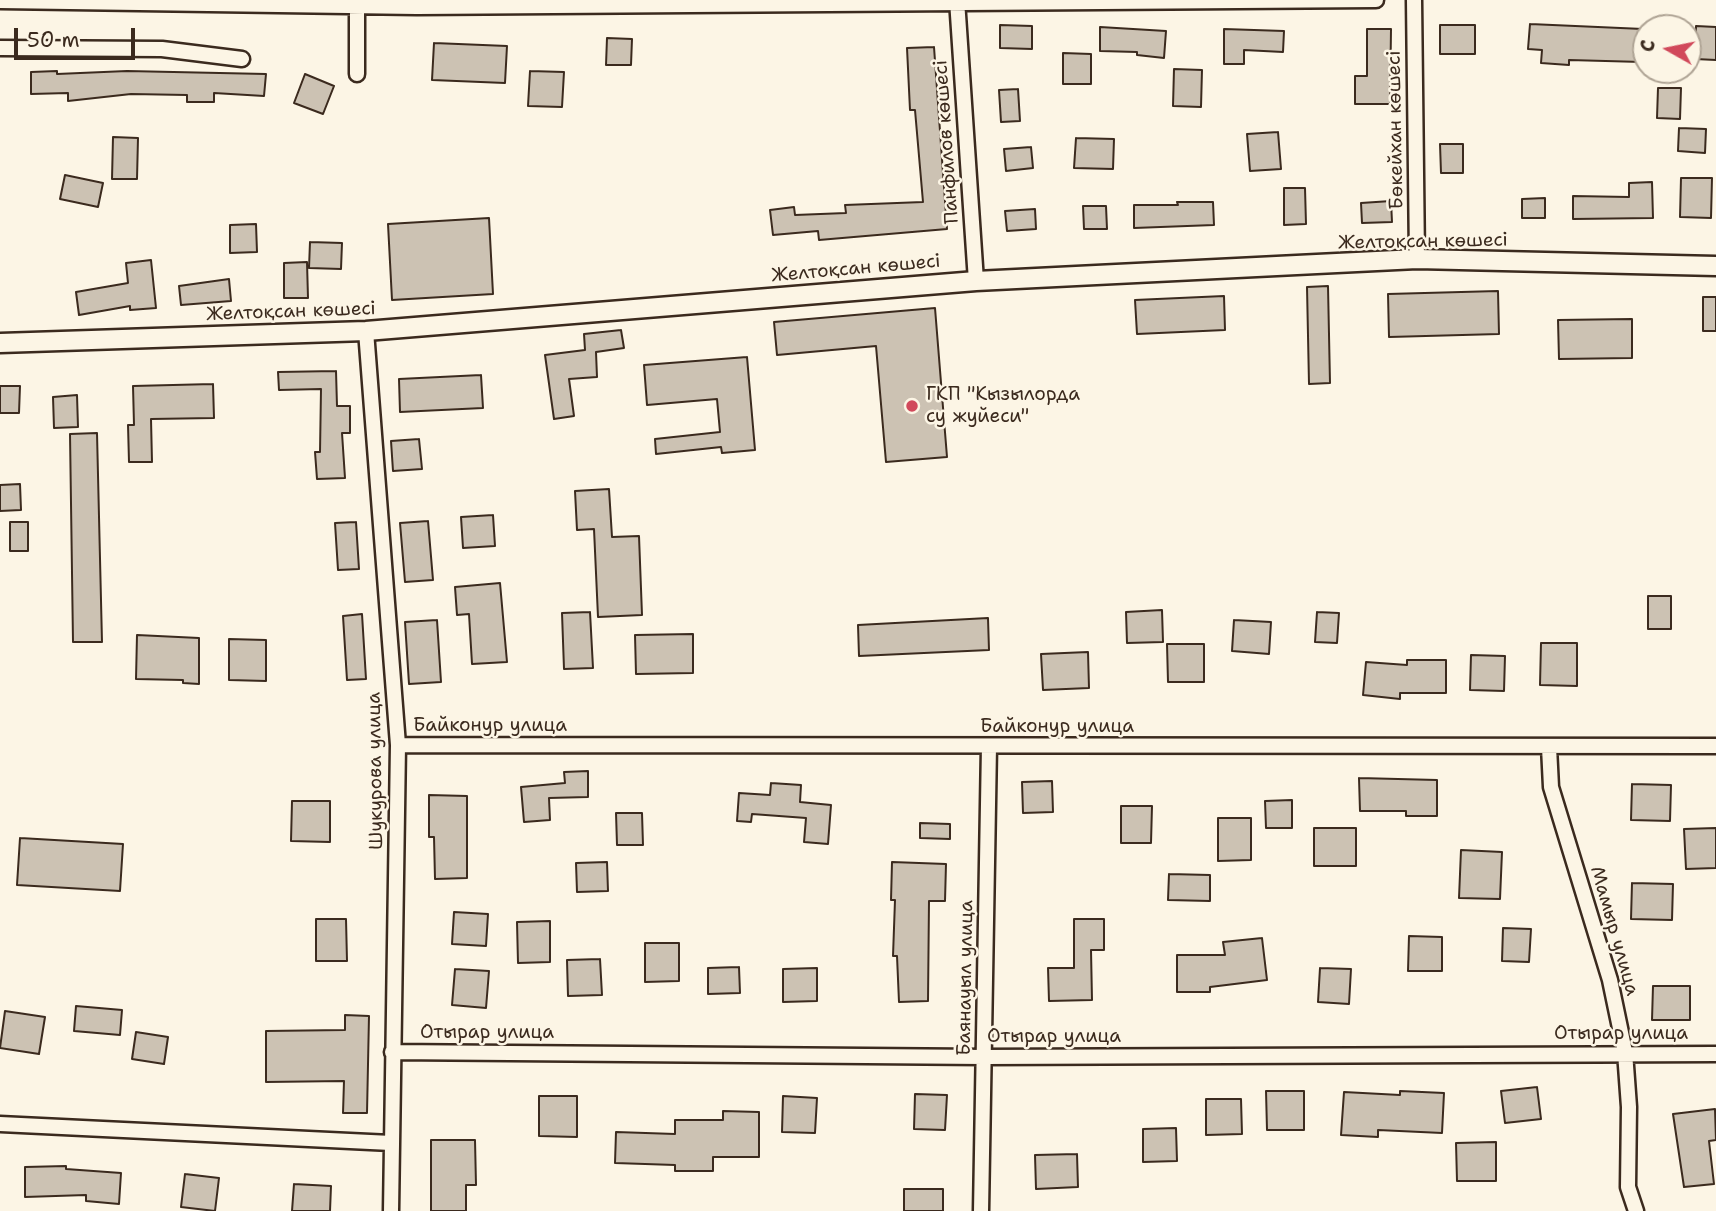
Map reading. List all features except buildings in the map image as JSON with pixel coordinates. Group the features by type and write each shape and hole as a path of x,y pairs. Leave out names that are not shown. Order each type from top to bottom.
{"street":[{"path":"0,1 357,4 1376,0"},
{"name":"Бөкейхан көшесі","path":"1414,0 1416,259"},
{"name":"Панфилов көшесі","path":"957,2 976,281"},
{"path":"357,4 357,74"},
{"path":"0,48 162,48 242,59"},
{"name":"Желтоқсан көшесі","path":"0,343 366,331 976,281 1416,259 1716,266"},
{"name":"Шукурова улица","path":"366,331 398,745 391,1211"},
{"name":"Байконур улица","path":"398,745 1716,746"},
{"name":"Баянауыл улица","path":"981,1211 989,746"},
{"name":"Мамыр улица","path":"1549,747 1551,787 1610,980 1625,1052 1629,1107 1628,1187 1636,1211"},
{"name":"Отырар улица","path":"392,1052 984,1057 1625,1052 1716,1054"},
{"path":"0,1124 391,1143"}],"place":[{"name":"ГКП \"Кызылорда су жуйеси\"","path":"912,406"}]}
